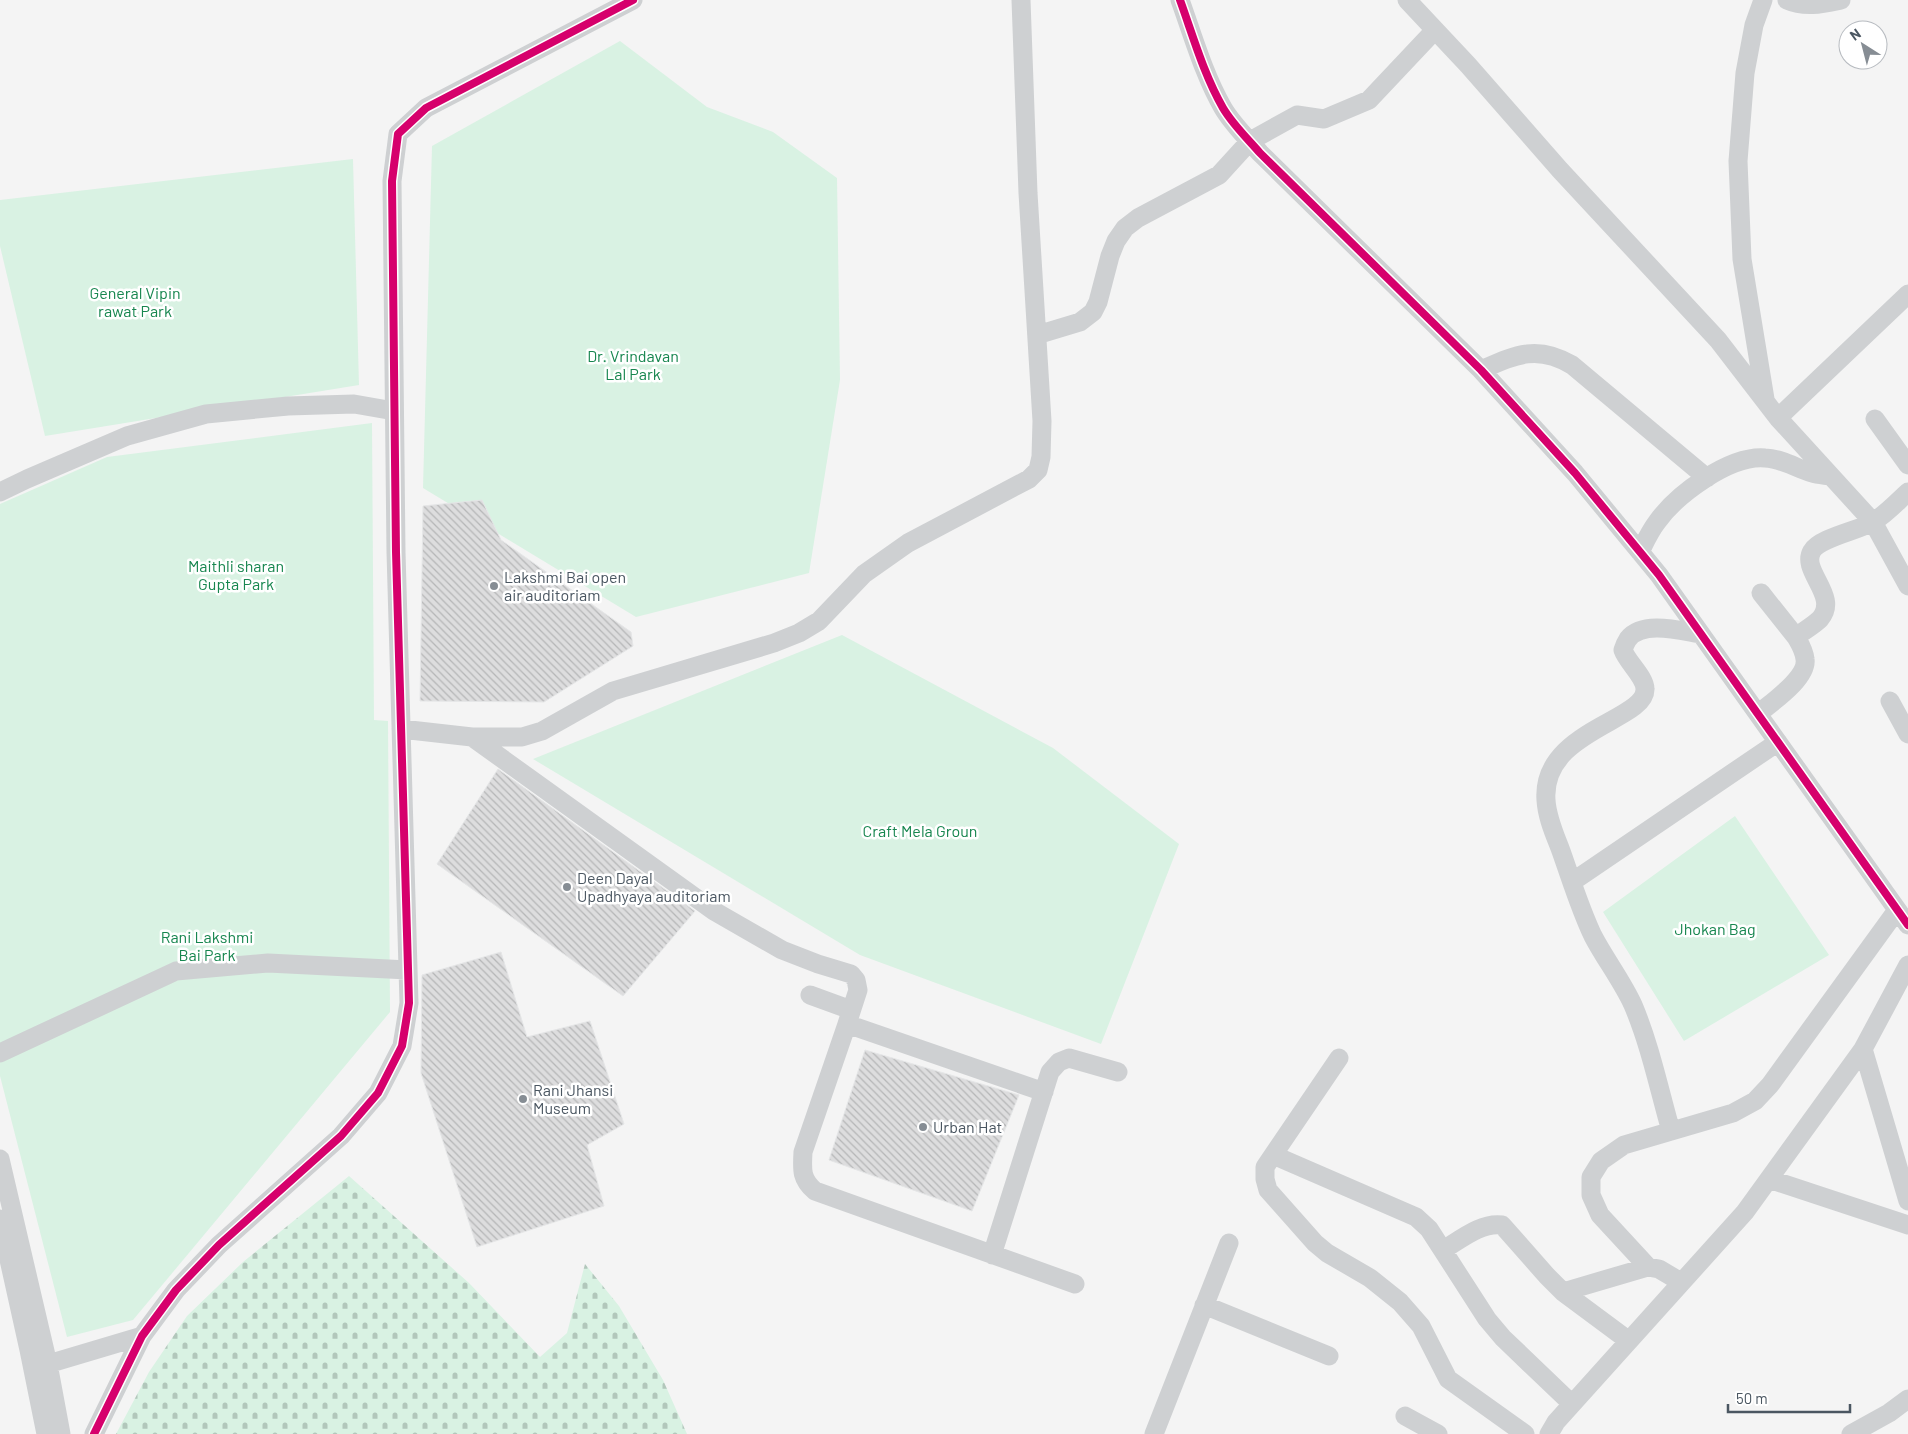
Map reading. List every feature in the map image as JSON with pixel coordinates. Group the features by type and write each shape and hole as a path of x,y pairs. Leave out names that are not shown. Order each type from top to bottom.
{"street":[{"path":"401,729 472,737 522,737 542,730 613,691 774,643 800,633 819,621 864,574 908,542 1029,479 1038,470 1041,457 1042,421 1028,193 1021,0"},
{"path":"1180,0 1211,84 1223,108 1250,141 1480,370 1574,473 1659,575 1903,918 1770,1085 1755,1101 1734,1113 1624,1144 1601,1161 1591,1177 1591,1195 1600,1215 1648,1267"},
{"path":"1407,0 1560,170 1718,340 1778,418 1873,522 1902,559 1908,586"},
{"path":"1763,0 1754,25 1746,64 1738,161 1742,259 1766,400"},
{"path":"1787,0 1796,4 1806,5 1841,0"},
{"path":"94,1434 142,1336 176,1290 219,1245 341,1136 378,1093 402,1046 409,1003 396,552 394,411 392,180 398,134 426,108 622,3"},
{"path":"1037,335 1080,322 1093,312 1098,302 1110,256 1116,241 1125,228 1138,218 1219,175 1250,141 1297,115 1324,119 1369,100 1435,30"},
{"path":"1778,418 1908,294"},
{"path":"1480,370 1514,356 1541,353 1557,356 1572,365 1706,478"},
{"path":"0,492 127,436 206,414 297,405 354,404 394,411"},
{"path":"1875,419 1908,465"},
{"path":"1640,552 1656,522 1668,508 1706,478 1744,460 1764,457 1780,460 1814,474 1831,476"},
{"path":"1796,638 1820,618 1825,609 1825,598 1809,559 1812,550 1820,543 1873,522 1908,492"},
{"path":"1758,714 1799,678 1804,670 1806,661 1804,651 1796,638 1761,593"},
{"path":"1671,1131 1642,1027 1632,1002 1593,935 1549,817 1546,800 1549,777 1558,760 1572,744 1634,707 1643,698 1645,688 1641,678 1626,659 1623,650 1628,638 1639,631 1656,627 1701,634"},
{"path":"1890,701 1908,734"},
{"path":"472,737 714,911 782,950 851,974 856,980 858,990 803,1152 802,1170 806,1184 815,1191 1075,1284"},
{"path":"1572,882 1778,742"},
{"path":"0,1053 176,971 268,963 408,970"},
{"path":"1549,1434 1556,1422 1745,1212 1863,1049 1908,965"},
{"path":"810,995 849,1017 1044,1092"},
{"path":"1863,1049 1908,1201"},
{"path":"992,1255 1050,1072 1059,1062 1069,1058 1118,1072"},
{"path":"1339,1058 1265,1167 1264,1179 1268,1190 1314,1243 1385,1289 1400,1302 1421,1326 1448,1379 1525,1434"},
{"path":"1273,1155 1416,1217 1429,1230 1487,1318 1503,1338 1572,1404"},
{"path":"0,1159 48,1364 61,1434"},
{"path":"1769,1179 1908,1225"},
{"path":"0,1219 30,1350 46,1434"},
{"path":"1443,1250 1482,1227 1492,1224 1502,1225 1546,1276 1563,1292 1629,1341"},
{"path":"1154,1434 1229,1242"},
{"path":"1563,1292 1648,1267 1659,1269 1682,1282"},
{"path":"1204,1305 1329,1356"},
{"path":"48,1364 142,1336"},
{"path":"1851,1434 1889,1413 1908,1399"},
{"path":"1405,1416 1438,1434"}],"green space":[{"name":"Dr. Vrindavan Lal Park","path":"620,41 707,107 773,132 837,178 840,380 809,573 636,617 423,488 432,146"},
{"name":"General Vipin rawat Park","path":"353,159 359,385 45,436 0,246 0,200"},
{"name":"Rani Lakshmi Bai Park","path":"372,423 374,720 388,721 390,1012 133,1320 67,1337 0,1076 0,504 107,457"},
{"name":"Craft Mela Groun","path":"842,635 1053,748 1179,844 1101,1044 860,955 533,759"},
{"name":"Jhokan Bag","path":"1735,816 1829,955 1684,1041 1603,912"},
{"path":"349,1176 469,1283 540,1357 567,1333 585,1264 619,1306 663,1380 687,1434 116,1434 149,1372 187,1316 243,1262"}],"building":[{"name":"Lakshmi Bai open air auditoriam","path":"482,500 501,540 631,632 633,646 544,702 420,701 423,506"},
{"name":"Deen Dayal Upadhyaya auditoriam","path":"498,769 695,911 623,996 437,864"},
{"name":"Rani Jhansi Museum","path":"501,952 527,1037 590,1021 624,1124 587,1145 604,1206 477,1247 421,1073 422,975"},
{"name":"Urban Hat","path":"865,1050 1019,1095 972,1211 829,1160"}],"cycle path":[{"path":"94,1434 142,1336 176,1290 219,1245 341,1136 378,1093 402,1046 409,1003 396,552 392,181 398,134 426,108 633,0"},
{"path":"1180,0 1210,82 1231,120 1260,153 1481,370 1575,473 1659,575 1908,925"}],"place":[{"name":"Lakshmi Bai open air auditoriam","path":"494,586"},
{"name":"Deen Dayal Upadhyaya auditoriam","path":"567,887"},
{"name":"Rani Jhansi Museum","path":"523,1099"},
{"name":"Urban Hat","path":"923,1127"}],"park label":[{"name":"Maithli sharan Gupta Park","path":"236,575"}]}
